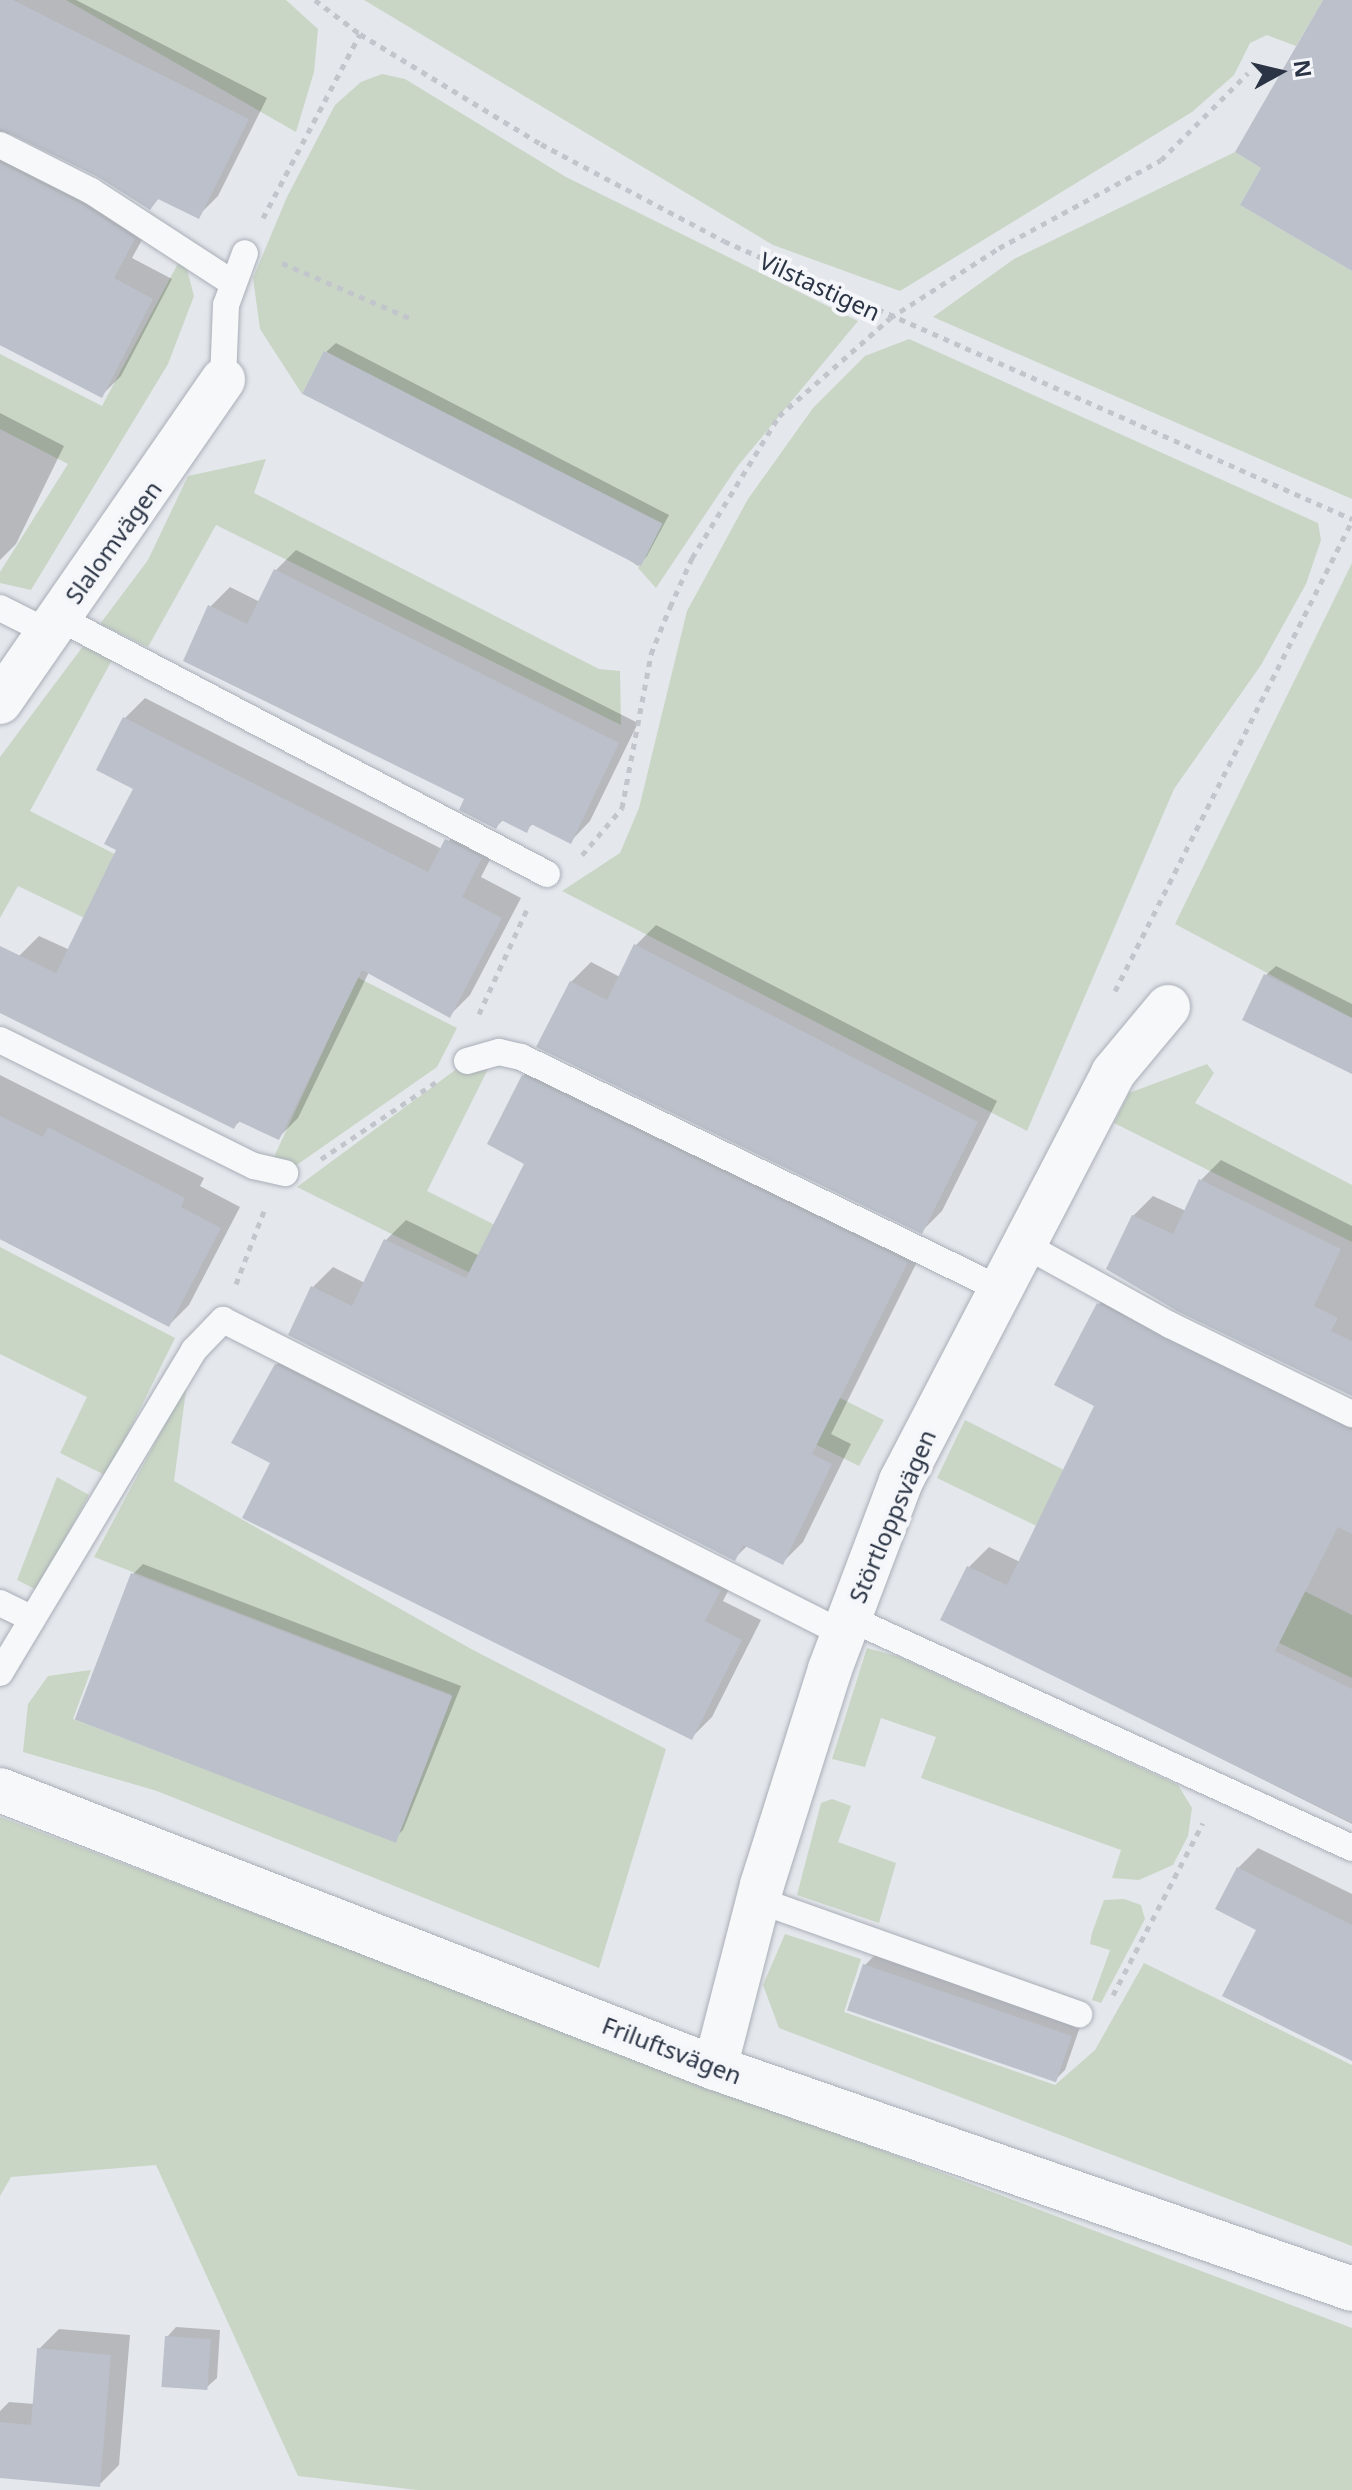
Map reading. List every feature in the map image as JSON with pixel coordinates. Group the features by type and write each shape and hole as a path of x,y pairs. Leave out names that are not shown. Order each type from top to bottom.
{"street":[{"name":"Slalomvägen","path":"0,702 223,380"},
{"name":"Störtloppsvägen","path":"715,2068 758,1900 846,1626 901,1481 1113,1073 1168,1007"},
{"name":"Friluftsvägen","path":"0,1790 715,2068 1352,2289"}],"lane":[{"path":"0,145 91,191 231,282"},
{"path":"223,380 231,282 245,253"},
{"path":"0,608 54,625 547,874"},
{"path":"0,1040 254,1166 285,1173"},
{"path":"467,1061 499,1052 521,1057 1000,1289"},
{"path":"1023,1244 1170,1325 1352,1414"},
{"path":"0,1673 194,1350 223,1320 846,1626 1352,1848"},
{"path":"0,1603 31,1618"},
{"path":"758,1900 1079,2014"}],"path":[{"name":"Vilstastigen","path":"315,0 360,34 541,144 724,241 890,318 1352,520"},
{"path":"360,34 245,253 302,268 410,318"},
{"path":"223,1320 261,1216 285,1173 316,1162 467,1061 475,1023 521,918 547,874 574,863 622,808 651,654 692,558 779,416 890,318 999,248 1161,160 1248,73"},
{"path":"1113,1073 1109,1018 1117,979 1352,520"},
{"path":"1079,2014 1101,2019 1220,1788"}],"green space":[{"path":"66,0 286,0 318,29 314,72 296,132"},
{"path":"364,0 1323,0 1296,46 1267,35 1250,43 1234,75 1192,112 900,291 773,245"},
{"path":"382,74 405,79 566,177 858,321 737,467 656,588 638,568 660,525 325,351 302,394 260,329 253,278 287,197 335,105 361,82"},
{"path":"1235,152 1261,168 1240,205 1352,271 1352,499 933,317 1014,259"},
{"path":"183,254 194,296 168,364 31,590 0,583 0,572 68,464 0,429 0,354 102,406"},
{"path":"909,339 1318,523 1321,540 1306,584 1261,665 1174,789 1027,1131 562,891 620,853 639,808 687,611 748,499 813,408 865,356"},
{"path":"266,459 254,493 599,669 620,671 621,725 216,525 148,647 100,624 148,560 188,476"},
{"path":"1352,563 1352,1018 1175,924"},
{"path":"87,641 112,660 30,811 457,1028 437,1067 291,1169 273,1159 330,1036 18,886 0,918 0,757"},
{"path":"491,1063 427,1191 884,1420 859,1466 297,1187 462,1065"},
{"path":"1207,1064 1214,1073 1195,1103 1352,1185 1352,1242 1114,1123 1129,1093"},
{"path":"0,1247 175,1338 107,1476 60,1453 87,1397 0,1354"},
{"path":"187,1383 174,1481 473,1650 666,1749 599,1968 157,1791 23,1752 28,1704 48,1676 91,1670 73,1719 394,1841 452,1695 94,1557"},
{"path":"965,1420 1352,1615 1352,1678 937,1478"},
{"path":"57,1477 89,1495 37,1590 17,1580"},
{"path":"867,1648 900,1657 1178,1785 1192,1808 1188,1836 1173,1865 1139,1880 1112,1878 1121,1850 921,1778 936,1737 881,1718 865,1767 832,1759"},
{"path":"832,1799 851,1806 838,1842 896,1863 879,1923 797,1895 821,1803"},
{"path":"0,1817 1352,2328 1352,2490 417,2490 298,2476 156,2165 11,2177 0,2196"},
{"path":"1124,1899 1141,1905 1145,1919 1101,2003 1092,2000 1110,1950 1090,1944 1092,1933 1104,1900"},
{"path":"785,1934 861,1959 844,2012 1055,2085 1095,2050 1144,1963 1352,2065 1352,2246 779,2028 763,1985"}],"building":[{"path":"0,0 13,0 249,119 199,219 158,199 150,210 98,177 0,129"},
{"path":"1323,0 1352,0 1352,271 1240,205 1261,168 1235,152"},
{"path":"0,163 83,205 135,239 114,278 153,299 102,398 0,345"},
{"path":"324,351 663,524 641,566 302,394"},
{"path":"274,569 619,743 571,844 531,824 527,833 501,820 496,829 459,810 464,799 183,661 208,605 247,624"},
{"path":"123,717 428,872 445,839 482,858 462,897 502,918 450,1018 362,970 279,1140 238,1121 234,1129 0,1013 0,946 56,973 116,850 104,844 133,789 96,770"},
{"path":"634,944 978,1122 922,1234 536,1047 570,981 607,1000"},
{"path":"1264,974 1352,1018 1352,1074 1242,1020"},
{"path":"522,1075 908,1262 812,1454 832,1464 783,1565 743,1545 735,1561 288,1335 311,1286 352,1306 384,1239 466,1278 524,1164 487,1144"},
{"path":"0,1116 43,1137 48,1127 185,1198 181,1207 221,1228 169,1327 0,1239"},
{"path":"1199,1179 1341,1249 1314,1306 1338,1318 1331,1331 1352,1341 1352,1396 1177,1311 1106,1269 1132,1215 1173,1234"},
{"path":"1097,1303 1352,1430 1352,1534 1338,1527 1275,1651 1352,1689 1352,1823 940,1620 967,1566 1007,1585 1094,1406 1054,1385"},
{"path":"275,1364 721,1590 705,1621 742,1640 692,1740 242,1518 270,1463 231,1443"},
{"path":"131,1573 452,1696 396,1843 75,1720"},
{"path":"1237,1867 1352,1925 1352,2061 1222,1996 1256,1930 1215,1909"},
{"path":"863,1964 1072,2036 1056,2082 847,2010"},
{"path":"165,2336 211,2339 207,2390 161,2387"},
{"path":"37,2348 111,2355 100,2487 0,2478 0,2422 31,2425"}]}
